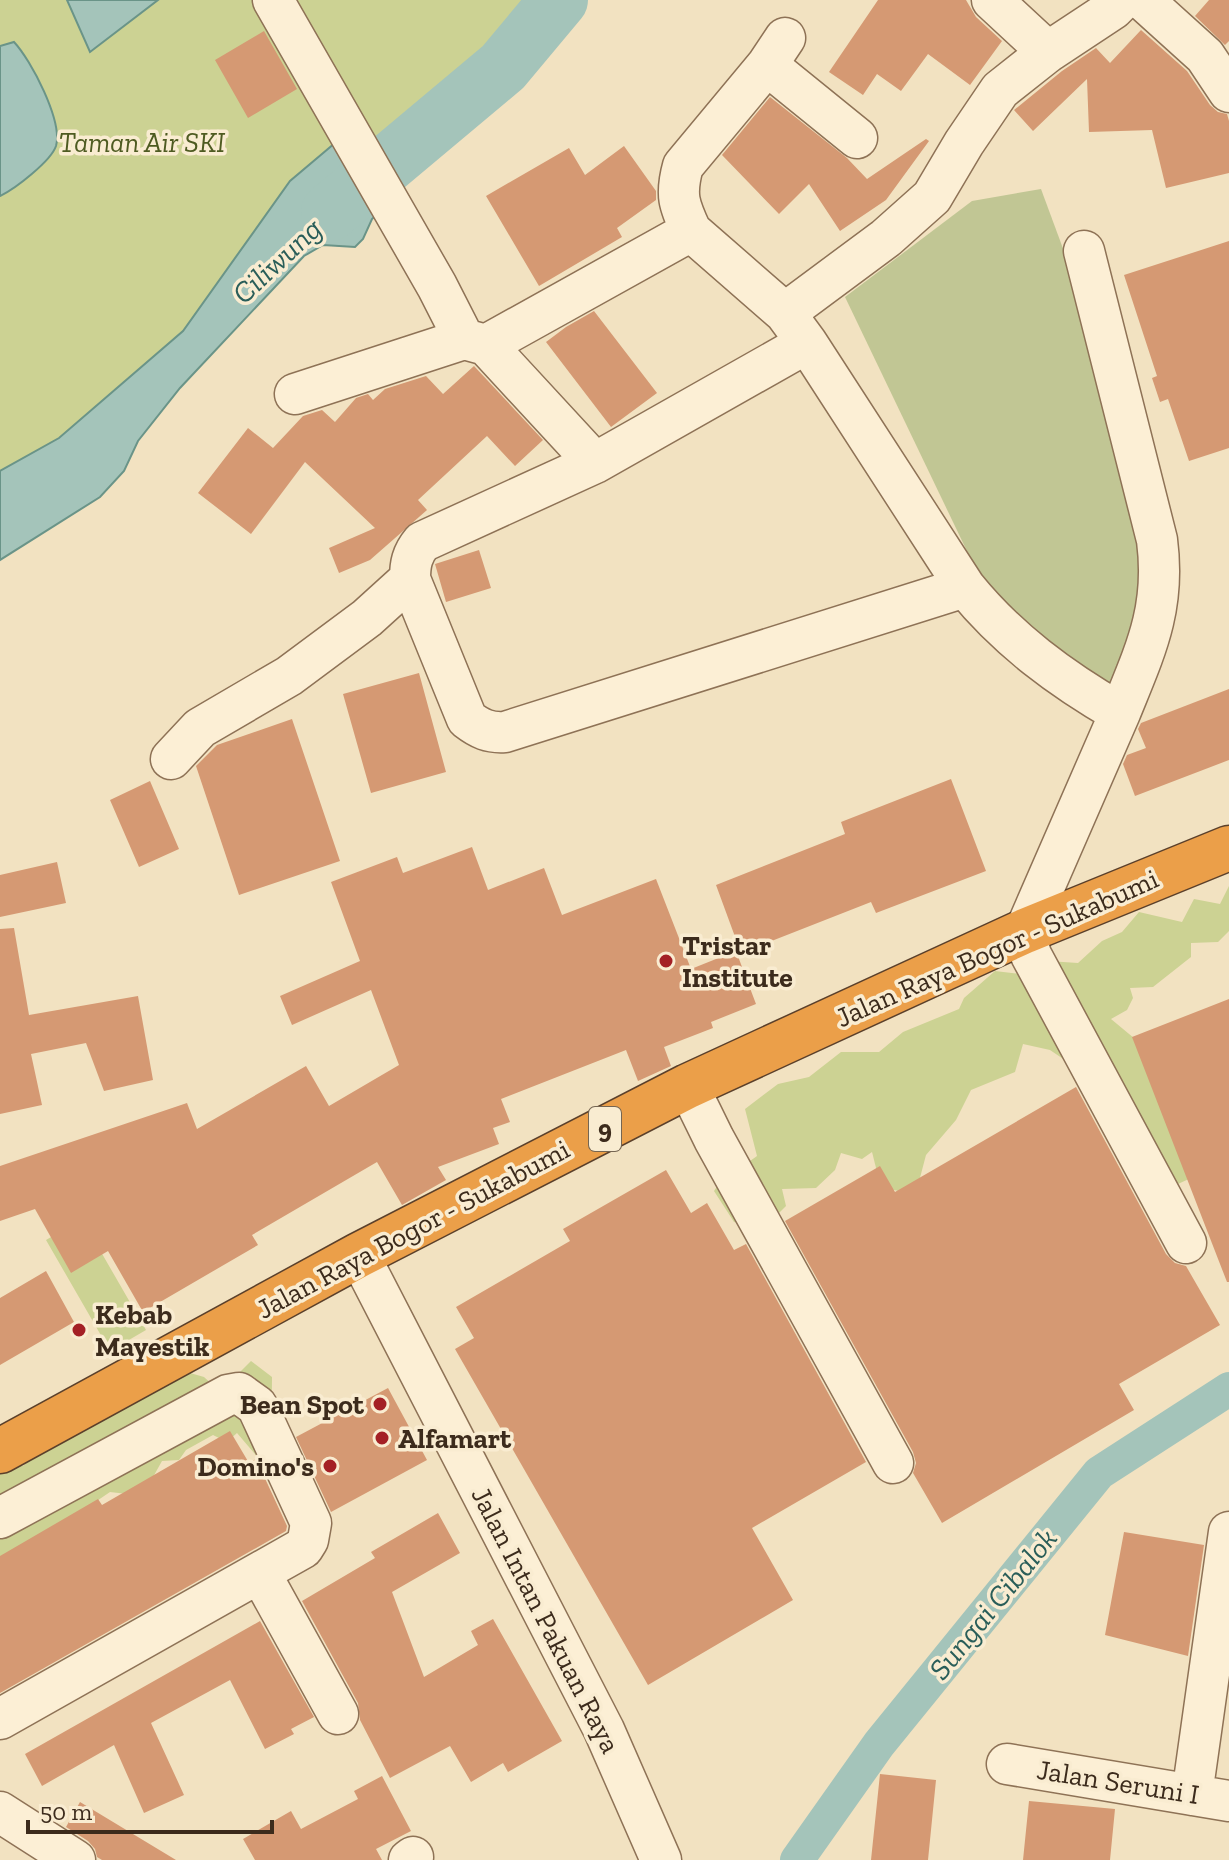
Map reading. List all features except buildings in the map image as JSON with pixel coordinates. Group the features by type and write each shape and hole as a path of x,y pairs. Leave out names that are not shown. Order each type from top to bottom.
{"highway":[{"name":"Jalan Raya Bogor - Sukabumi","path":"0,1451 359,1255 688,1086 1025,931 1229,848"}],"street":[{"path":"273,0 437,286 475,342 595,463"},
{"path":"992,0 1048,52"},
{"path":"965,587 505,732 491,733 479,729 467,719 410,579 410,565 415,550 422,542 595,463 796,328 932,197 1000,90 1122,0"},
{"path":"1143,0 1205,56 1229,92"},
{"path":"857,138 776,52 683,166 678,182 678,203 691,231 796,328 965,587 1010,637 1094,698 1120,713"},
{"path":"295,394 475,342 691,231"},
{"path":"1084,251 1157,540 1161,567 1159,599 1152,635 1025,931 1031,955 1186,1243"},
{"path":"171,759 200,728 289,676 367,618 410,579"},
{"path":"688,1086 721,1152 893,1463"},
{"name":"Jalan Intan Pakuan Raya","path":"359,1255 604,1730 661,1860"},
{"path":"0,1518 228,1395 239,1393 257,1406 311,1523 303,1548 0,1719"},
{"path":"1210,1798 1229,1532"},
{"path":"260,1573 338,1714"},
{"name":"Jalan Seruni I","path":"1007,1764 1210,1798"},
{"path":"0,1812 75,1860"}],"green space":[{"name":"Taman Air SKI","path":"0,0 559,0 497,72 373,176 290,181 183,331 59,438 0,471"},
{"path":"1041,189 1119,400 1148,563 1122,695 989,597 845,297 972,201"},
{"path":"1229,886 1229,931 1218,942 1191,943 1191,957 1153,987 1130,988 1133,998 1127,1010 1111,1019 1158,1058 1191,1178 1167,1189 1084,1073 1050,1050 1023,1044 1015,1072 971,1090 956,1120 926,1155 916,1193 894,1190 883,1184 872,1152 862,1159 841,1153 835,1170 816,1188 782,1189 786,1206 764,1228 734,1222 714,1191 732,1164 743,1166 757,1156 745,1109 778,1084 809,1077 841,1052 879,1052 903,1032 959,1009 964,998 995,971 1021,974 1048,961 1078,963 1102,941 1122,932 1139,912 1182,922 1194,899 1220,904"},
{"path":"82,1219 146,1330 110,1351 46,1240"},
{"path":"251,1361 272,1377 271,1473 237,1433 227,1442 213,1435 186,1450 179,1460 162,1461 148,1486 136,1495 110,1492 57,1528 0,1576 0,1469 10,1463 23,1466 47,1442 165,1378 190,1373 204,1377 216,1388 231,1381"}],"water":[{"path":"67,0 158,0 90,52"},
{"path":"14,42 37,76 50,107 57,135 56,146 32,174 0,196 0,46"},
{"path":"348,132 390,202 372,219 363,239 355,247 323,245 304,256 180,388 138,441 124,471 100,497 0,560 0,471 59,438 183,331 290,181"}],"waterway":[{"name":"Ciliwung","path":"330,212 503,67 559,0"},
{"name":"Sungai Cibalok","path":"797,1860 879,1744 1099,1473 1229,1389"}],"place":[{"name":"Tristar Institute","path":"666,961"},
{"name":"Kebab Mayestik","path":"79,1330"},
{"name":"Bean Spot","path":"380,1404"},
{"name":"Alfamart","path":"382,1438"},
{"name":"Domino's","path":"330,1466"}]}
